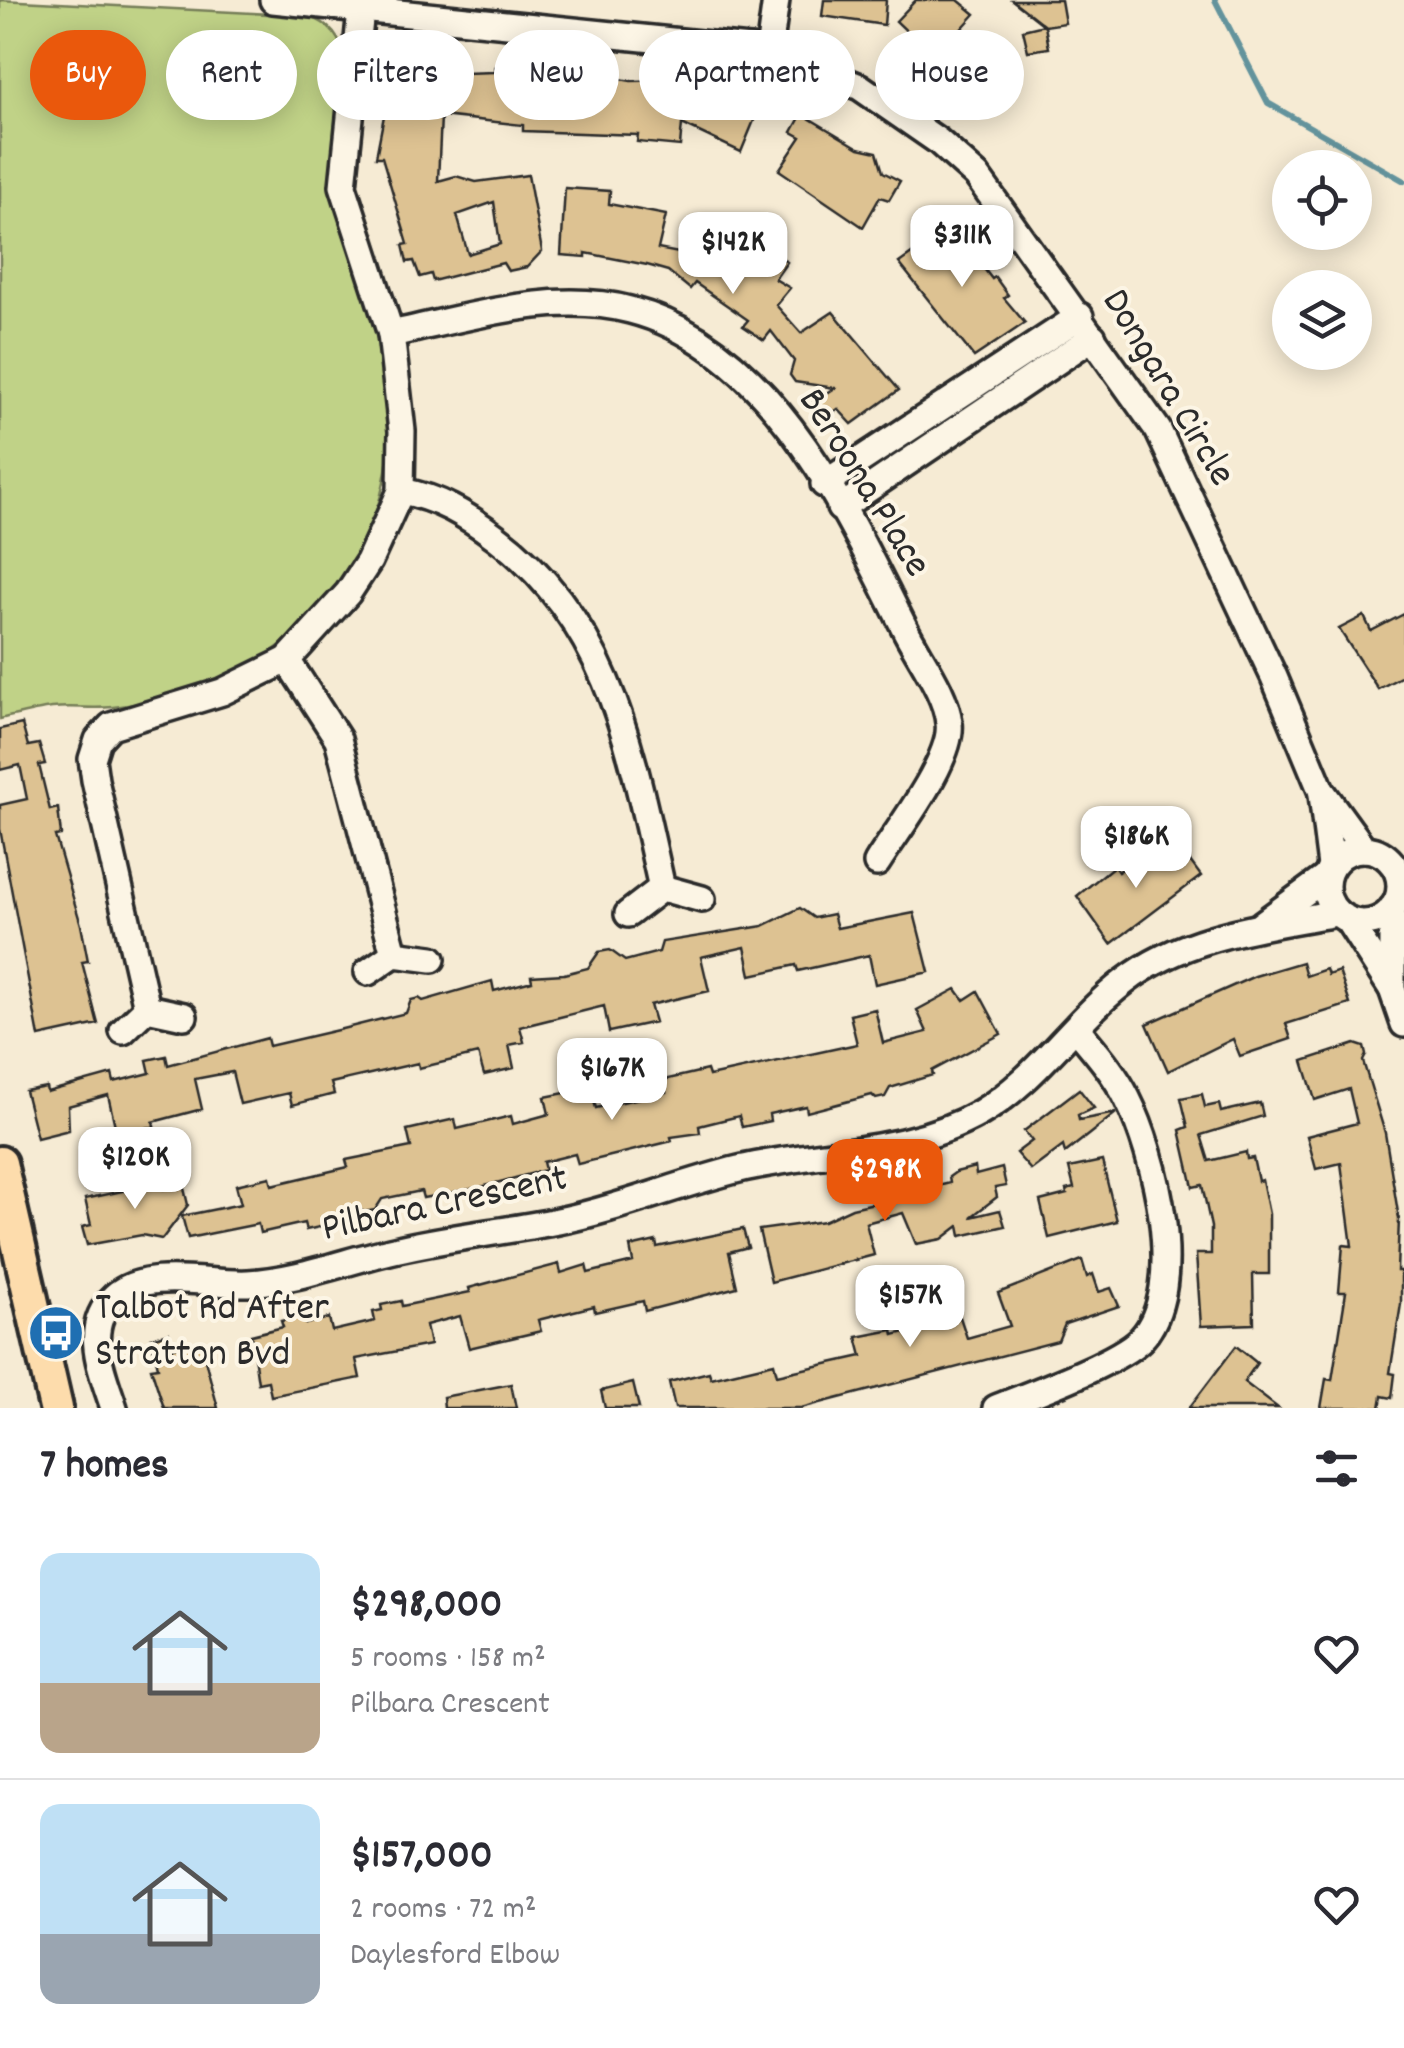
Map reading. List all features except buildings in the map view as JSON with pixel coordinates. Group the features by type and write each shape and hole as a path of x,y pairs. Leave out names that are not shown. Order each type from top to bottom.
{"main road":[{"path":"0,1163 56,1408"}],"street":[{"name":"Dongara Circle","path":"273,0 361,10 508,11 639,31"},
{"path":"771,30 776,0"},
{"path":"147,1008 94,780 92,760 98,740 111,726 132,717 222,692 287,660 348,593 369,561 401,491 402,431 391,334 343,186 361,10"},
{"name":"Dongara Circle","path":"855,85 938,141 977,176 1141,404 1184,481 1321,790 1364,849"},
{"name":"Beroona Place","path":"391,334 552,303 592,302 634,311 674,328 744,376 795,438 840,508 870,559 950,723 942,756 877,863"},
{"path":"824,484 1086,326"},
{"path":"840,508 1086,326"},
{"path":"401,491 431,496 487,530 547,582 568,612 613,692 627,731 662,888"},
{"path":"287,660 338,739 394,954"},
{"name":"Dongara Circle","path":"1321,790 1329,872"},
{"path":"1392,990 1392,908 1400,890 1395,866 1384,855 1364,849 1340,856 1329,872 1328,898 1392,990 1404,1024"},
{"name":"Pilbara Crescent","path":"1258,927 1329,872"},
{"path":"662,888 702,899"},
{"path":"628,914 662,888"},
{"path":"1342,916 1376,921 1392,908"},
{"name":"Pilbara Crescent","path":"114,1408 96,1350 96,1327 104,1310 130,1287 150,1282 232,1284 294,1278 392,1250 596,1212 740,1169 903,1143 940,1133 982,1112 1017,1086 1078,1030 1122,982 1164,956 1258,927 1342,916"},
{"path":"368,972 394,954 432,959"},
{"path":"147,1008 184,1016"},
{"path":"123,1030 147,1008"},
{"path":"996,1408 1136,1343 1159,1310 1164,1244 1153,1170 1126,1097 1078,1030"}],"green space":[{"path":"0,0 308,16 331,30 317,30 317,120 342,120 334,178 335,201 374,316 389,394 386,470 378,507 364,542 345,576 300,629 277,648 226,677 142,703 52,708 0,719"}],"waterway":[{"path":"1215,0 1268,103 1404,181"}],"place":[{"name":"Talbot Rd After Stratton Bvd","path":"56,1333"}]}
